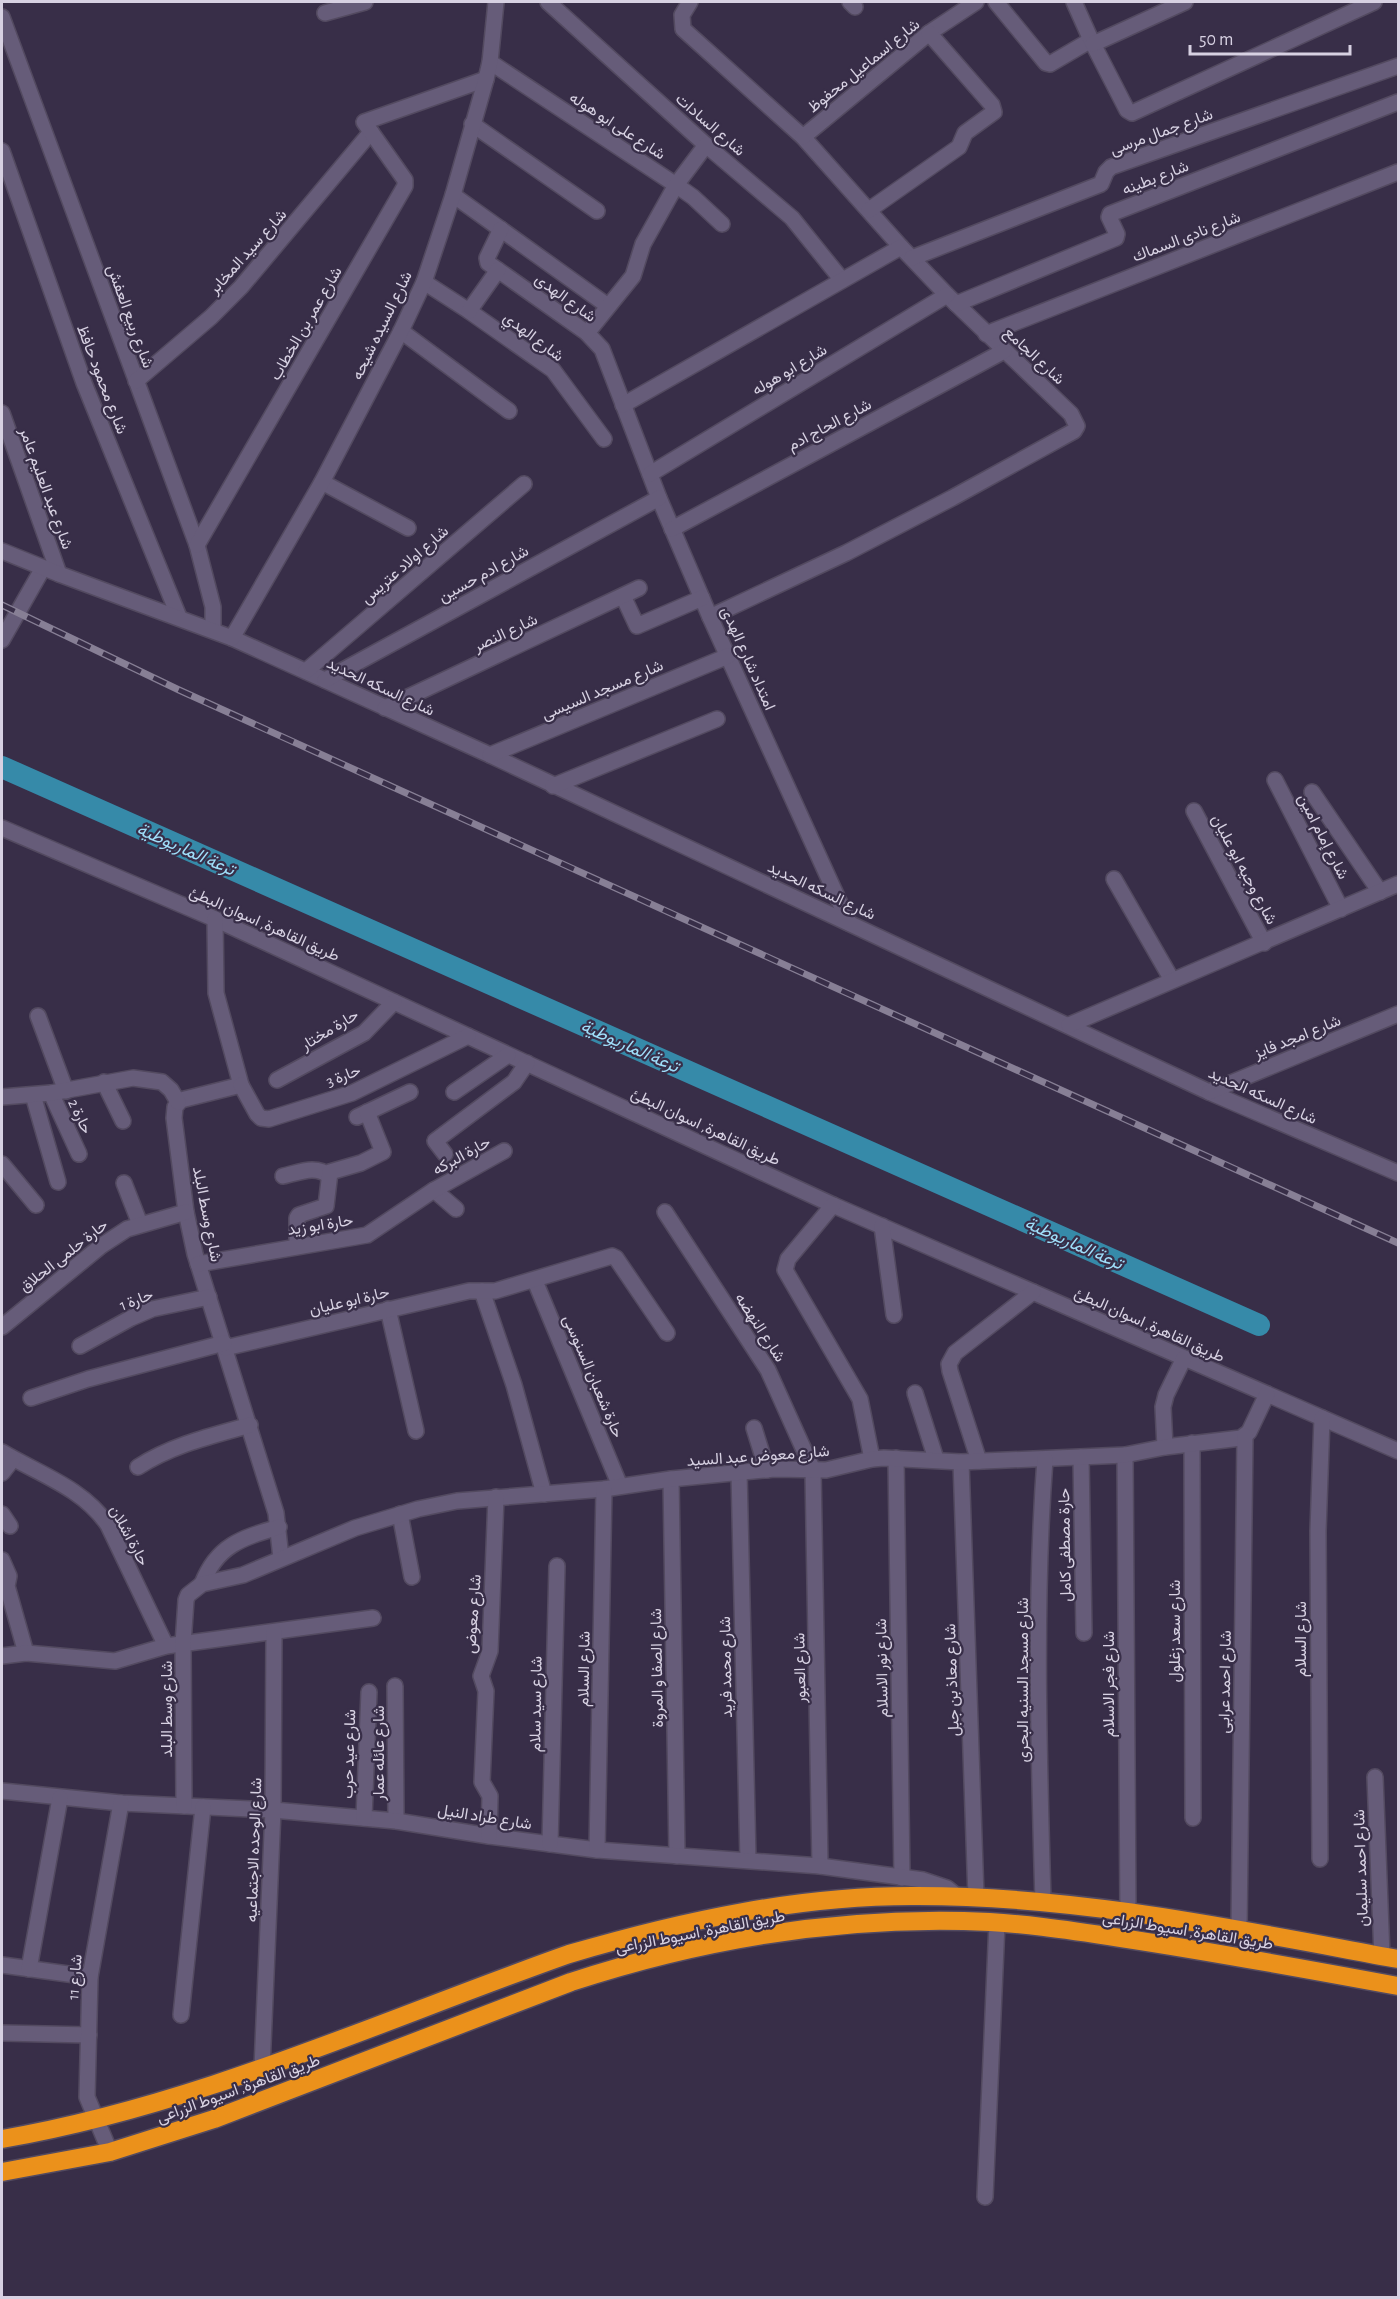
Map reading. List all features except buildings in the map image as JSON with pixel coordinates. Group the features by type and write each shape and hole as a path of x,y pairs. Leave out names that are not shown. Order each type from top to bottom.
{"highway":[{"name":"طريق القاهرة, اسيوط الزراعى","path":"2,2139 97,2119 197,2090 262,2068 520,1971 620,1939 717,1917 811,1903 916,1896 1043,1902 1239,1930 1390,1958"},
{"name":"طريق القاهرة, اسيوط الزراعى","path":"2,2172 110,2152 266,2100 571,1982 620,1966 718,1944 815,1929 927,1921 997,1923 1163,1944 1398,1986"}],"street":[{"path":"325,13 365,2"},
{"name":"شارع السيده شيحه","path":"232,638 322,482 424,282 453,195 486,79 496,2"},
{"name":"شارع السادات","path":"548,2 706,145 792,218 842,280"},
{"name":"شارع اسماعيل محفوظ","path":"803,137 929,33 976,2"},
{"path":"996,2 1046,63 1050,64 1092,42 1185,2"},
{"path":"1074,2 1092,42 1129,112 1132,113 1374,2"},
{"name":"شارع الجامع","path":"686,8 681,24 686,33 803,137 907,253 1004,351 1071,414 1077,426 1074,431 952,498 710,617"},
{"name":"شارع ربيع العفش","path":"2,17 197,545 213,607 213,630"},
{"path":"869,210 959,147 965,133 994,112 992,105 929,33"},
{"name":"شارع على ابو هوله","path":"490,62 676,185 693,197 722,224"},
{"name":"شارع جمال مرسى","path":"623,405 842,280 907,253 1101,184 1111,167 1398,66"},
{"path":"368,127 486,79"},
{"name":"شارع بطينه","path":"952,299 1116,238 1117,234 1109,217 1110,214 1398,102"},
{"path":"472,124 597,211"},
{"name":"شارع سيد المخابر","path":"135,381 211,317 242,287 368,127"},
{"name":"شارع عمر بن الخطاب","path":"197,545 405,186 405,180 368,127"},
{"path":"587,333 633,276 643,244 676,185 706,145"},
{"name":"شارع محمود حافظ","path":"2,151 84,383 179,617"},
{"name":"شارع نادى السماك","path":"987,334 1398,172"},
{"path":"453,195 608,306"},
{"path":"469,310 498,270 488,264 487,258 501,230"},
{"name":"شارع الهدى","path":"498,270 587,333 602,349 623,405"},
{"name":"شارع الهدي","path":"424,282 469,310 553,370 604,438"},
{"name":"شارع ابو هوله","path":"650,474 952,299"},
{"path":"401,331 510,411"},
{"name":"شارع الحاج ادم","path":"672,529 1004,351"},
{"name":"امتداد شارع الهدى","path":"623,405 659,498 710,617 849,923"},
{"name":"شارع عبد العليم عامر","path":"2,413 59,574"},
{"path":"322,482 408,528"},
{"name":"شارع اولاد عتريس","path":"306,671 524,484"},
{"name":"شارع ادم حسين","path":"325,680 659,498"},
{"name":"شارع السكه الحديد","path":"2,550 59,574 213,630 306,671 1209,1092 1398,1173"},
{"path":"2,640 44,568"},
{"name":"شارع النصر","path":"385,708 639,588"},
{"path":"623,596 637,626 702,597"},
{"name":"شارع مسجد السيسى","path":"490,755 728,656"},
{"path":"553,786 717,719"},
{"name":"شارع إمام امين","path":"1275,780 1341,909"},
{"path":"1312,792 1380,892"},
{"name":"شارع وجيه ابو عليان","path":"1194,811 1264,943"},
{"name":"طريق القاهرة, اسوان البطئ","path":"2,828 215,919 833,1205 1398,1451"},
{"path":"1113,879 1172,980"},
{"path":"1069,1025 1398,884"},
{"path":"2,1097 58,1092 133,1078 162,1082 171,1090 177,1102 242,1085 216,993 215,919"},
{"name":"حارة مختار","path":"277,1080 364,1033 394,1002"},
{"name":"شارع امجد فايز","path":"1209,1092 1398,1014"},
{"name":"حارة 2","path":"38,1016 58,1092 79,1154"},
{"name":"حارة 3","path":"242,1085 257,1114 261,1118 269,1119 352,1093 468,1036"},
{"path":"454,1092 508,1055"},
{"path":"445,1154 435,1142 514,1083 527,1063"},
{"path":"104,1082 123,1121"},
{"path":"297,1245 297,1218 299,1215 326,1206 328,1176 333,1170 361,1163 382,1152 362,1114 411,1092"},
{"path":"33,1095 58,1182"},
{"name":"شارع وسط البلد","path":"177,1102 174,1118 186,1212 198,1264 250,1425 279,1527 281,1558"},
{"name":"حارة البركه","path":"434,1190 504,1151"},
{"path":"2,1164 36,1205"},
{"path":"283,1176 313,1169 322,1170 328,1176"},
{"path":"124,1183 140,1224"},
{"path":"434,1190 456,1209"},
{"name":"حارة ابو زيد","path":"198,1264 297,1245 367,1235 434,1190"},
{"path":"833,1205 788,1259 785,1270 860,1399 872,1459"},
{"name":"حارة حلمى الحلاق","path":"2,1327 101,1246 127,1229 186,1212"},
{"name":"شارع النهضه","path":"664,1212 768,1370 813,1470"},
{"path":"882,1226 894,1315"},
{"name":"حارة ابو عليان","path":"31,1398 88,1379 224,1345 469,1291 495,1291 615,1256 667,1334"},
{"name":"حارة شعبان السنوسى","path":"535,1281 620,1486"},
{"path":"482,1291 514,1385 543,1494"},
{"path":"979,1461 950,1371 951,1358 1033,1292"},
{"name":"حارة 1","path":"80,1346 131,1318 152,1310 209,1297"},
{"path":"388,1309 416,1431"},
{"path":"1165,1447 1163,1407 1166,1395 1184,1358"},
{"path":"915,1393 936,1460"},
{"path":"1245,1436 1267,1394"},
{"name":"شارع السلام","path":"1320,1859 1318,1542 1322,1418"},
{"path":"138,1467 158,1454 250,1425"},
{"path":"754,1428 767,1470"},
{"name":"شارع معوض عبد السيد","path":"202,1584 243,1575 355,1528 400,1514 457,1501 604,1489 739,1472 826,1470 872,1459 896,1458 961,1462 1125,1455 1245,1436"},
{"name":"شارع احمد عرابى","path":"1239,1930 1245,1436"},
{"name":"شارع سعد زغلول","path":"1192,1443 1193,1818"},
{"name":"شارع فجر الاسلام","path":"1125,1455 1128,1913"},
{"path":"2,1473 7,1456"},
{"name":"حارة اشلان","path":"7,1456 86,1499 98,1511 108,1525 166,1646"},
{"name":"حارة مصطفى كامل","path":"1081,1457 1084,1633"},
{"name":"شارع نور الاسلام","path":"896,1458 902,1878"},
{"name":"شارع مسجد السنيه البحرى","path":"1043,1902 1040,1812 1040,1536 1045,1459"},
{"name":"شارع معاذ بن جبل","path":"961,1462 967,1897"},
{"name":"شارع العبور","path":"813,1470 820,1866"},
{"name":"شارع محمد فريد","path":"739,1472 748,1860"},
{"name":"شارع الصفا و المروة","path":"671,1479 677,1856"},
{"name":"شارع السلام","path":"597,1850 604,1489"},
{"name":"شارع معوض","path":"489,1836 490,1796 482,1782 486,1691 481,1676 490,1653 496,1497"},
{"path":"400,1514 412,1577"},
{"name":"شارع وسط البلد","path":"184,1806 183,1644 186,1600 192,1590 202,1584 207,1569 217,1556 231,1544 279,1527"},
{"path":"2,1560 9,1576 7,1586 26,1653"},
{"name":"شارع سيد سلام","path":"550,1844 556,1566"},
{"path":"2,1656 26,1653 115,1660 166,1646 373,1618"},
{"name":"شارع الوحده الاجتماعيه","path":"262,2068 273,1810 274,1632"},
{"name":"شارع عائله عمار","path":"395,1686 396,1821"},
{"name":"شارع عيد حرب","path":"364,1818 369,1692"},
{"name":"شارع احمد سليمان","path":"1375,1777 1390,1958"},
{"name":"شارع طراد النيل","path":"2,1791 121,1803 273,1810 364,1818 597,1850 820,1866 935,1883 967,1897"},
{"path":"29,1969 60,1798"},
{"name":"شارع 11","path":"110,2152 87,2097 90,1977 121,1803"},
{"path":"181,2015 203,1807"},
{"path":"985,2197 997,1923"},
{"path":"2,1965 90,1977"},
{"path":"2,2033 89,2035"}],"waterway":[{"name":"ترعة الماريوطية","path":"2,767 1259,1325"}],"railway":[{"path":"2,605 179,690 1398,1243"}]}
